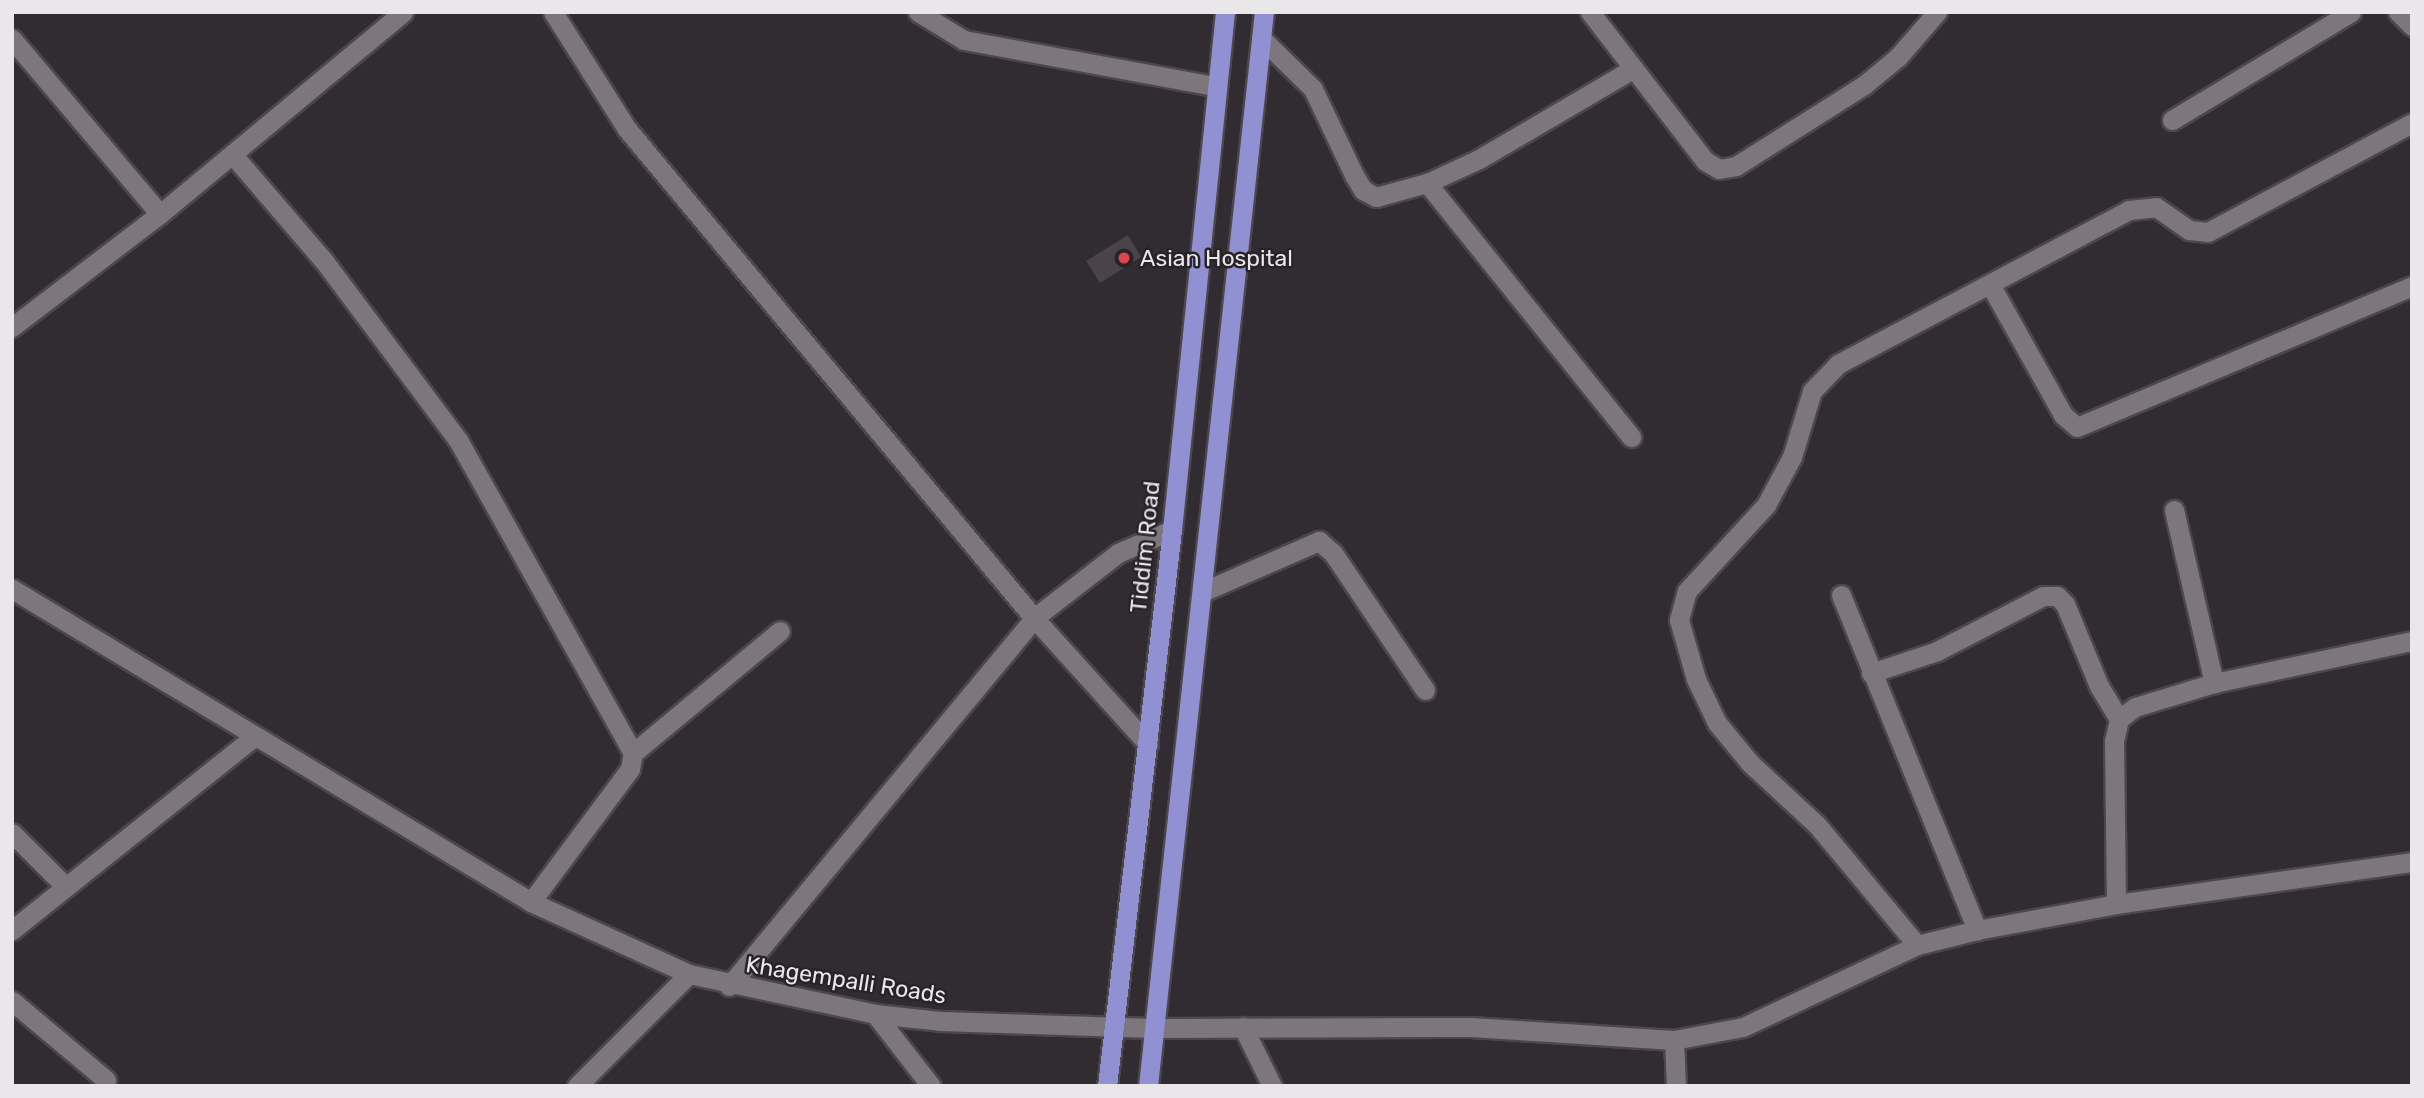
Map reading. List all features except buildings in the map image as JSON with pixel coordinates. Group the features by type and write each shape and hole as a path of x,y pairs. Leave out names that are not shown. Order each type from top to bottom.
{"highway":[{"name":"Tiddim Road","path":"1107,1086 1148,744 1215,86 1225,12"},
{"path":"1148,1086 1264,12"}],"street":[{"path":"12,327 160,214 233,155 302,92 403,12"},
{"path":"553,12 627,129 1034,618 1148,744"},
{"path":"918,12 964,40 1215,86"},
{"path":"1590,12 1631,70 1705,161 1719,169 1736,166 1864,85 1898,57 1937,12"},
{"path":"2172,120 2351,12"},
{"path":"2398,12 2412,26"},
{"path":"1261,38 1313,89 1363,190 1376,197 1391,197 1427,183 1532,130 1631,70"},
{"path":"12,39 160,214"},
{"path":"1917,945 1817,825 1750,763 1717,723 1696,679 1679,610 1687,591 1752,523 1779,485 1812,391 1839,364 2142,206 2156,207 2195,233 2208,232 2412,123"},
{"path":"233,155 324,261 458,440 633,753"},
{"path":"1427,183 1631,437"},
{"path":"1991,286 2063,415 2077,427 2412,286"},
{"path":"2174,510 2214,682"},
{"path":"729,986 1034,618 1118,553 1171,530"},
{"path":"1202,592 1320,541 1334,553 1425,690"},
{"name":"Khagempalli Roads","path":"12,589 531,902 689,974 729,986 875,1014 940,1021 1154,1028 1471,1027 1674,1040 1743,1027 1917,945 1977,930 2116,904 2412,862"},
{"path":"1840,595 1977,930"},
{"path":"1871,673 1937,651 2043,596 2057,596 2065,604 2099,686 2119,719"},
{"path":"531,902 630,769 633,753 780,631"},
{"path":"2116,904 2113,741 2119,719 2135,707 2214,682 2412,641"},
{"path":"12,930 64,885 254,737"},
{"path":"12,833 64,885"},
{"path":"577,1086 689,974"},
{"path":"12,1001 106,1080"},
{"path":"875,1014 931,1086"},
{"path":"1243,1027 1272,1086"},
{"path":"1674,1040 1676,1086"}],"place":[{"name":"Asian Hospital","path":"1124,258"}]}
